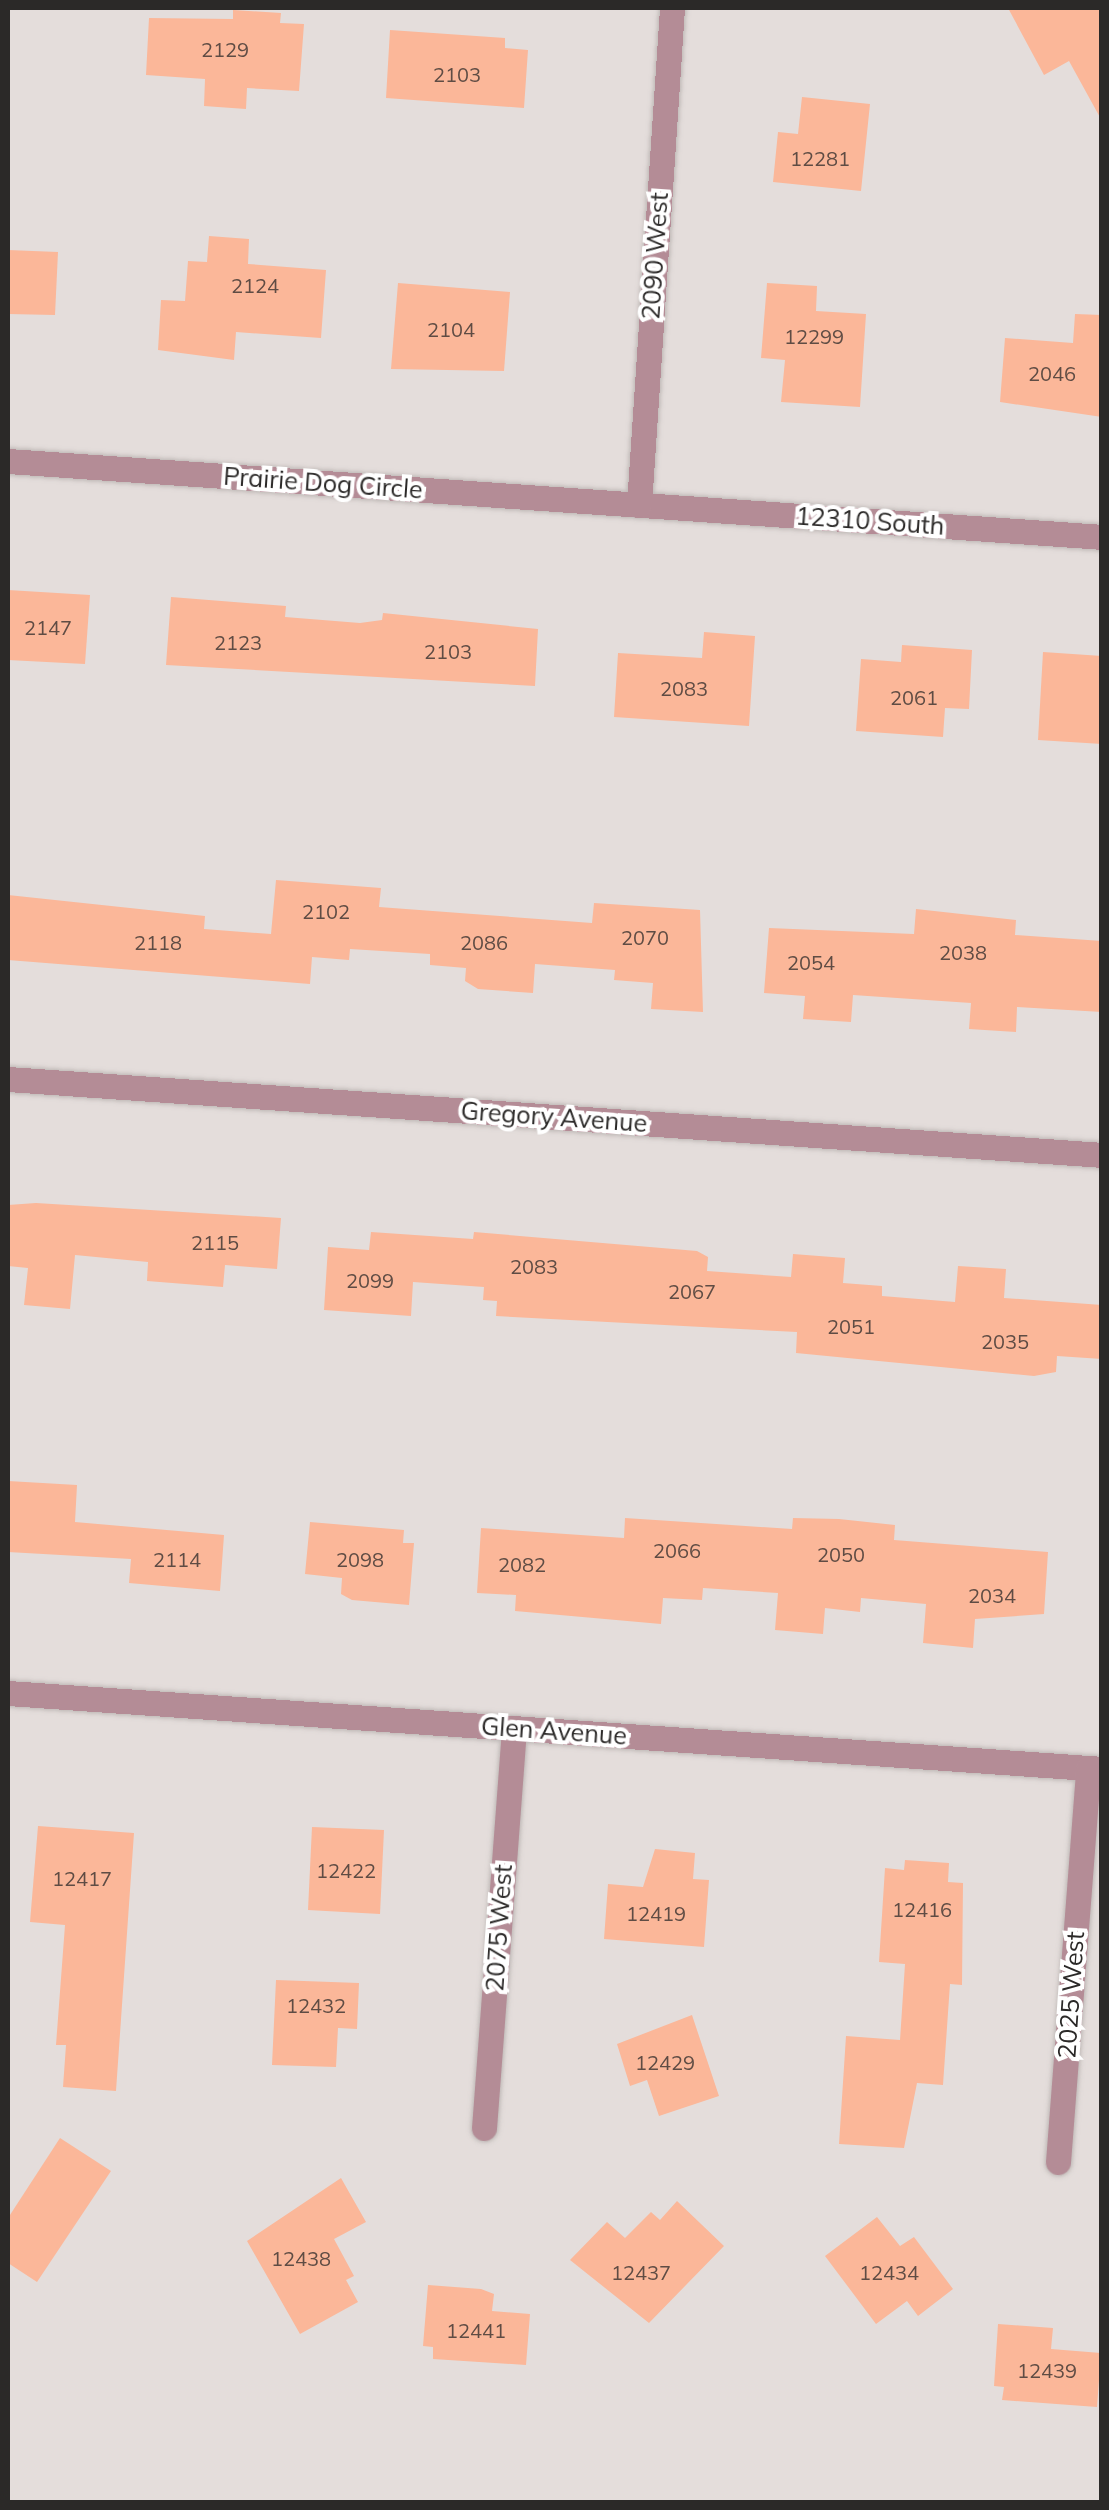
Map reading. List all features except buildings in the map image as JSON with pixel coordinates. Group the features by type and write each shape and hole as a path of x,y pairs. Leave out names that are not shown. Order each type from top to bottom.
{"street":[{"name":"2090 West","path":"638,504 672,8"},
{"name":"Prairie Dog Circle","path":"8,462 638,504"},
{"name":"12310 South","path":"638,504 1102,537"},
{"name":"Gregory Avenue","path":"8,1079 1102,1155"},
{"name":"Glen Avenue","path":"8,1693 1095,1768"},
{"name":"2075 West","path":"484,2128 514,1728"},
{"name":"2025 West","path":"1058,2162 1095,1768"}]}
